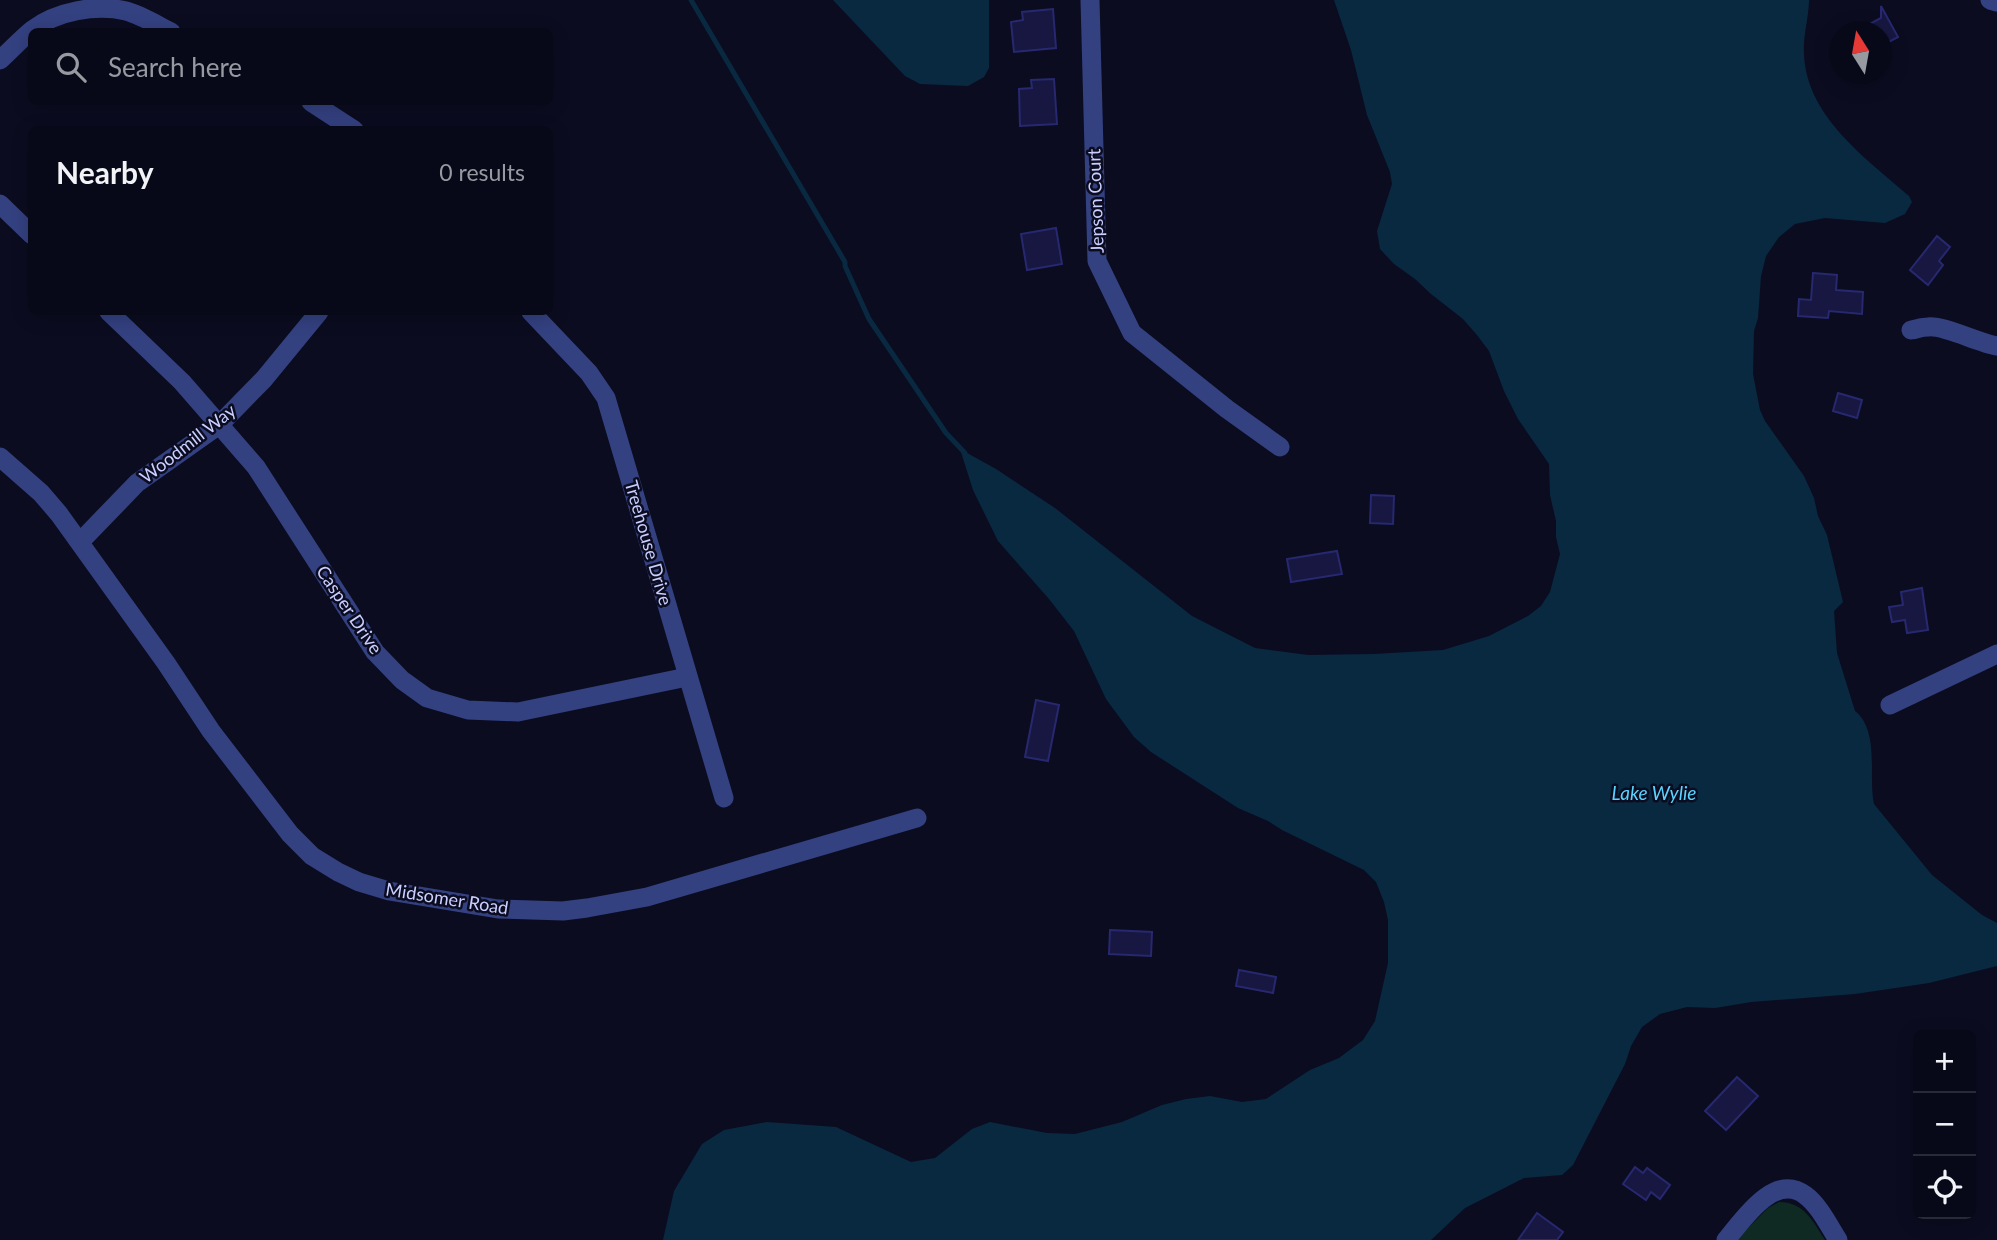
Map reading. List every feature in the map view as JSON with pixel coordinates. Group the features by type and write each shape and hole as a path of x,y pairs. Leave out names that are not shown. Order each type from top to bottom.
{"street":[{"name":"Jepson Court","path":"1090,0 1097,261 1132,332 1227,409 1280,447"},
{"path":"1990,0 1997,2"},
{"path":"35,28 50,19 77,11 110,8 129,12 163,28"},
{"path":"0,60 28,34"},
{"path":"316,105 348,126"},
{"path":"0,204 28,231"},
{"name":"Casper Drive","path":"113,315 181,382 256,467 375,652 402,680 427,698 468,710 518,712 687,677"},
{"name":"Woodmill Way","path":"80,542 137,483 219,425 264,379 317,315"},
{"name":"Treehouse Drive","path":"534,315 589,373 606,398 724,798"},
{"path":"1911,330 1929,326 1997,346"},
{"name":"Midsomer Road","path":"0,457 41,493 80,542 211,730 290,834 312,856 359,882 389,891 498,909 575,909 647,897 917,818"},
{"path":"1890,705 1997,654"},
{"path":"1726,1240 1768,1195 1789,1189 1804,1194 1814,1204 1838,1240"}],"green space":[{"path":"1779,1202 1801,1209 1825,1240 1736,1240 1768,1208"}],"water":[{"path":"833,0 989,0 989,68 984,77 968,86 920,84 905,76"},
{"name":"Lake Wylie","path":"1334,0 1809,0 1804,43 1805,68 1812,90 1837,130 1909,196 1912,202 1905,214 1885,223 1825,218 1795,224 1779,237 1766,256 1754,331 1753,374 1760,410 1804,476 1827,535 1843,602 1834,611 1837,653 1855,711 1868,730 1874,804 1932,875 1982,915 1997,923 1997,966 1929,983 1855,994 1751,1002 1715,1008 1687,1007 1660,1014 1642,1027 1631,1046 1625,1064 1573,1165 1562,1175 1524,1178 1465,1208 1431,1240 663,1240 674,1191 702,1144 724,1130 767,1122 836,1127 911,1162 935,1158 972,1129 990,1122 1047,1133 1075,1134 1122,1122 1162,1105 1186,1099 1210,1096 1242,1102 1266,1099 1310,1070 1339,1058 1363,1040 1375,1021 1388,963 1388,920 1376,882 1364,870 1238,808 1151,752 1134,737 1106,699 1074,631 998,541 973,490 960,449 1055,508 1192,616 1255,648 1308,655 1443,650 1489,636 1528,616 1541,606 1550,592 1560,554 1550,495 1549,464 1518,419 1489,351 1477,335 1463,319 1394,264 1380,249 1377,231 1392,184 1390,172 1367,115 1351,50"}],"building":[{"path":"1881,6 1889,21 1875,21 1881,18"},
{"path":"1053,9 1056,48 1014,52 1011,22 1023,20 1022,12"},
{"path":"1892,26 1898,37 1892,40"},
{"path":"1054,79 1057,124 1020,126 1019,89 1032,88 1031,80"},
{"path":"1056,228 1062,264 1027,270 1021,234"},
{"path":"1937,236 1950,247 1939,261 1943,265 1928,285 1910,270"},
{"path":"1813,273 1837,275 1836,290 1863,292 1862,314 1829,311 1828,318 1798,316 1799,299 1811,300"},
{"path":"1838,393 1862,400 1857,418 1833,411"},
{"path":"1371,495 1394,496 1393,524 1370,523"},
{"path":"1337,551 1342,574 1291,582 1287,559"},
{"path":"1922,588 1928,630 1907,633 1905,620 1892,622 1889,607 1903,605 1901,592"},
{"path":"1036,700 1059,705 1048,761 1025,757"},
{"path":"1110,930 1152,932 1151,956 1109,954"},
{"path":"1239,970 1276,977 1273,993 1236,986"},
{"path":"1737,1077 1758,1096 1726,1130 1705,1111"},
{"path":"1635,1167 1643,1173 1647,1168 1670,1185 1660,1199 1651,1192 1646,1200 1623,1184"},
{"path":"1537,1213 1563,1232 1557,1240 1518,1240"}],"waterway":[{"path":"691,0 845,262 869,319 946,433 965,453"}]}
